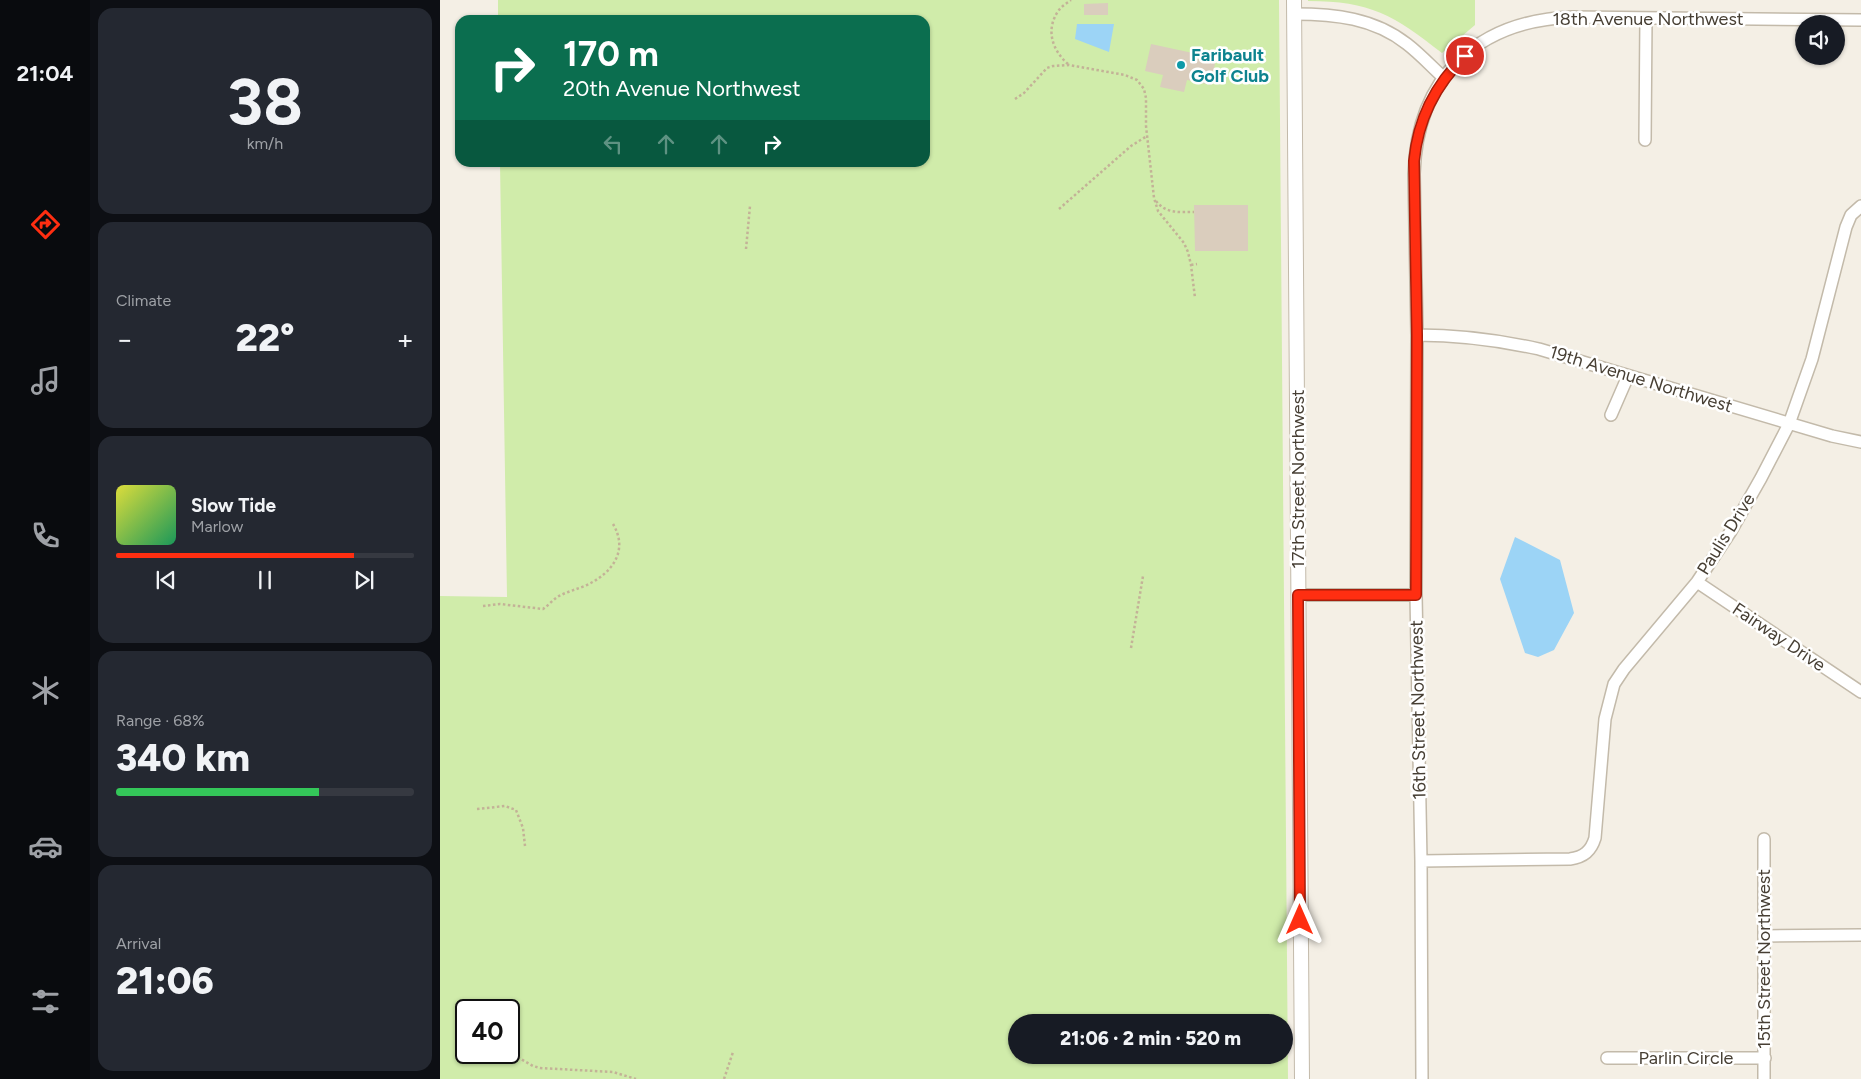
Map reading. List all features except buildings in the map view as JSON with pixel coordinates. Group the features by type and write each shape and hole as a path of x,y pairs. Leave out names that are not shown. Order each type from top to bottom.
{"street":[{"name":"17th Street Northwest","path":"1294,0 1302,1079"},
{"path":"1294,14 1346,17 1367,22 1408,44 1444,78"},
{"name":"18th Avenue Northwest","path":"1444,78 1465,56 1479,44 1494,35 1514,26 1554,18 1861,20"},
{"path":"1645,140 1646,18"},
{"name":"16th Street Northwest","path":"1422,1079 1421,861 1416,595 1417,335 1414,174 1416,148 1424,115 1444,78"},
{"name":"Paulis Drive","path":"1421,861 1570,859 1580,858 1589,852 1595,838 1605,719 1614,684 1624,669 1696,582 1730,531 1761,478 1789,424 1812,358 1846,227 1851,216 1861,206"},
{"name":"19th Avenue Northwest","path":"1417,335 1468,336 1539,349 1789,424 1861,442"},
{"path":"1611,415 1628,376"},
{"name":"Fairway Drive","path":"1696,582 1861,692"},
{"path":"1298,595 1416,595"},
{"name":"15th Street Northwest","path":"1764,839 1764,1079"},
{"path":"1764,936 1861,935"},
{"name":"Parlin Circle","path":"1607,1058 1764,1058"}],"path":[{"path":"1069,65 1056,52 1052,39 1053,24 1057,12 1071,0"},
{"path":"1015,99 1024,93 1047,68 1061,64 1125,75 1137,80 1144,90 1146,98 1147,136 1154,198 1158,211 1184,243 1191,265 1195,298"},
{"path":"1059,209 1131,146 1147,136"},
{"path":"1154,198 1166,210 1194,212"},
{"path":"746,249 750,206"},
{"path":"1191,265 1197,264"},
{"path":"483,606 500,604 542,609 562,595 588,584 606,571 617,559 620,540 613,524"},
{"path":"1131,648 1143,576"},
{"path":"477,809 505,806 516,810 523,828 525,846"},
{"path":"724,1079 733,1052"},
{"path":"520,1058 540,1068 613,1072 636,1079"}],"green space":[{"name":"Faribault Golf Club","path":"498,0 1279,0 1287,1014 1008,1014 1008,1064 1288,1064 1288,1079 440,1079 440,596 507,597 500,167 930,167 930,15 498,15"},
{"path":"1308,0 1475,0 1475,25 1442,53 1395,20 1365,7"}],"water":[{"path":"1077,24 1114,24 1109,52 1075,39"},
{"path":"1515,537 1560,560 1574,613 1554,650 1538,657 1525,653 1500,579"}],"place":[{"name":"Faribault Golf Club","path":"1181,65"}],"route":[{"path":"1300,920 1298,595 1416,595 1417,335 1414,161 1418,136 1429,103 1444,78 1465,56"}]}
